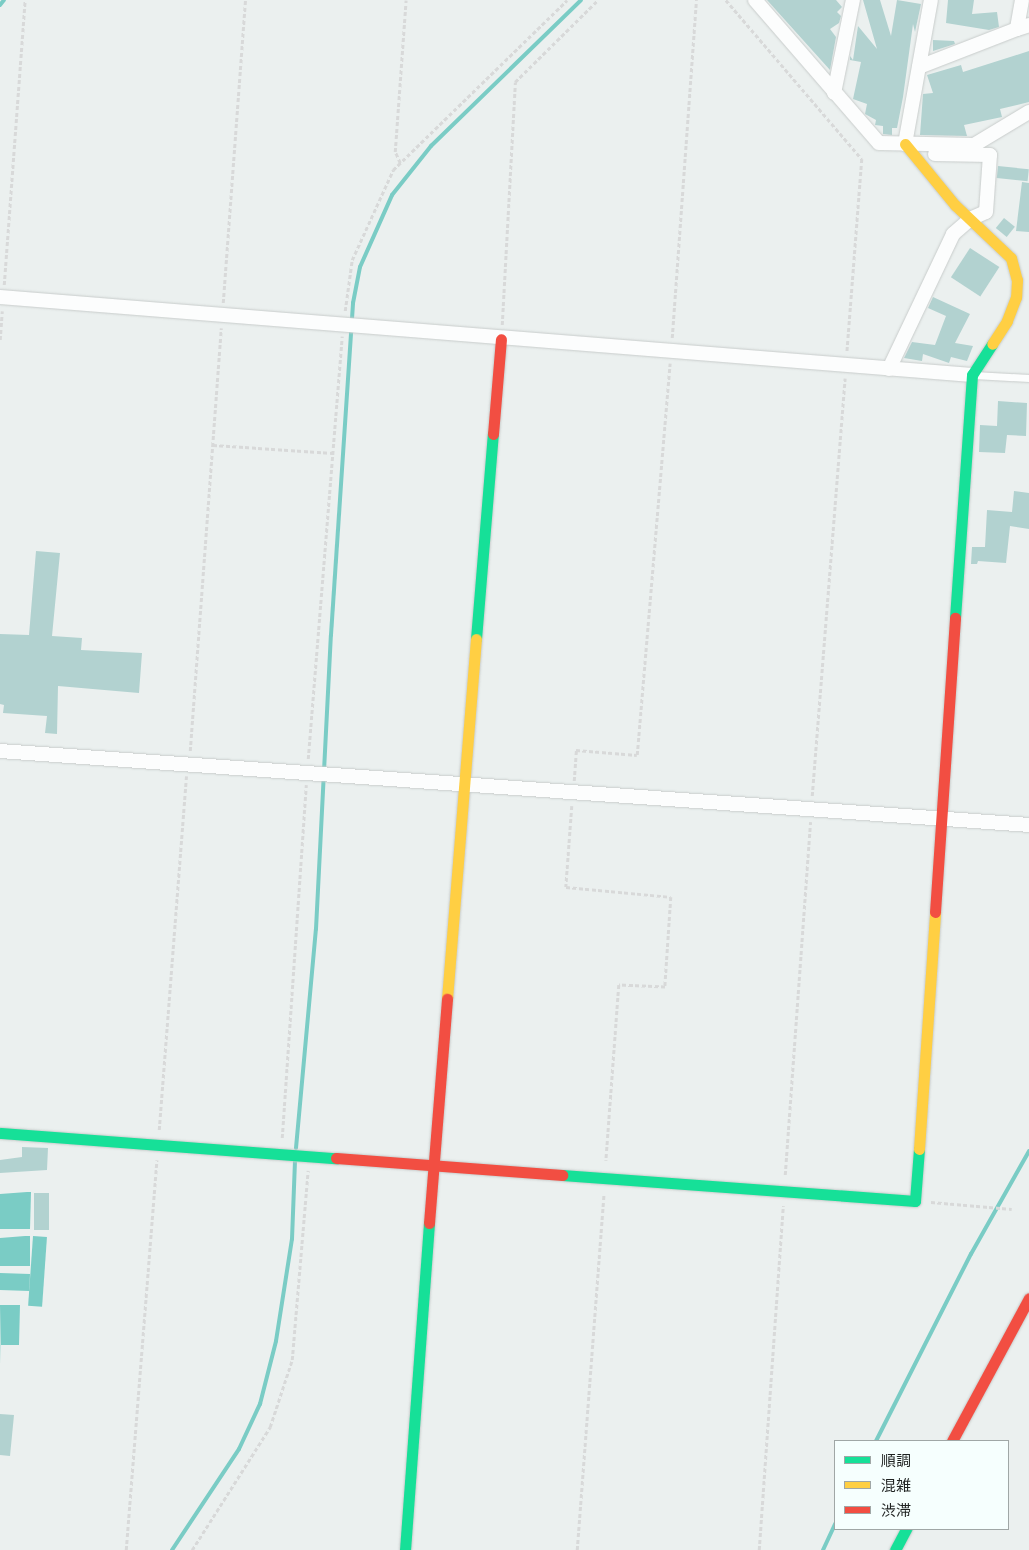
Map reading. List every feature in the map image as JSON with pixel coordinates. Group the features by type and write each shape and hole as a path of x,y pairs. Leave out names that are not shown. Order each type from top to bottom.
{"street":[{"path":"755,0 879,143 908,149 990,155 986,212 970,220 953,234 889,368"},
{"path":"834,93 853,0"},
{"path":"0,1133 310,1154 915,1201 972,375 1007,321 1016,297 1017,280 1011,258 970,220 908,149 919,66 931,0"},
{"path":"919,66 1023,27 1022,0"},
{"path":"908,149 974,145 1029,112"},
{"path":"2,297 344,324 501,339 671,348 846,366 972,375"},
{"path":"405,1550 433,1164 501,339"},
{"path":"0,751 307,772 464,787 1029,825"},
{"path":"953,1440 1029,1298"},
{"path":"895,1550 905,1530"}],"lane":[{"path":"972,375 1029,378"}],"path":[{"path":"0,340 25,0"},
{"path":"126,1550 213,445 245,0"},
{"path":"400,164 396,152 406,0"},
{"path":"281,1152 307,772 344,324 352,260 393,170 567,0"},
{"path":"501,339 515,82 598,0"},
{"path":"577,1550 619,984 665,987 671,897 566,887 576,750 637,755 671,348 696,0"},
{"path":"726,0 862,159 811,809 759,1550"},
{"path":"213,445 333,453"},
{"path":"192,1550 270,1427 292,1360 310,1154"},
{"path":"915,1201 1012,1209"}],"water":[{"path":"31,1192 30,1229 0,1229 0,1194"},
{"path":"30,1236 30,1266 0,1266 0,1238"},
{"path":"33,1236 47,1237 42,1307 28,1306"},
{"path":"0,1273 30,1274 29,1291 0,1290"},
{"path":"0,1305 20,1305 19,1345 1,1345 1,1365"}],"building":[{"path":"767,0 836,0 842,7 837,12 841,16 839,23 830,29 836,37 830,70"},
{"path":"863,0 880,0 891,36 897,0 921,4 915,32 913,24 903,97 897,128 892,128 892,135 883,134 883,126 875,125 876,120 865,114 867,104 853,99 861,62 850,60 850,56 853,60 858,26 877,49"},
{"path":"948,0 974,0 972,14 997,12 999,27 989,30 946,23"},
{"path":"933,40 954,41 955,44 933,51"},
{"path":"1029,51 1029,102 1000,109 1002,117 964,125 967,136 920,135 923,94 933,93 927,75 961,65 963,72"},
{"path":"998,166 1029,169 1028,181 997,178"},
{"path":"1022,182 1029,183 1029,232 1016,231"},
{"path":"1004,218 1015,227 1007,237 996,228"},
{"path":"970,248 999,267 980,296 951,277"},
{"path":"933,297 970,314 955,343 973,346 967,361 951,357 949,363 923,354 922,361 904,358 912,342 935,345 946,316 928,308"},
{"path":"998,401 1027,403 1026,436 1007,435 1005,453 979,452 980,425 997,426"},
{"path":"1014,491 1029,493 1029,529 1010,526 1006,563 978,561 977,564 971,564 972,547 985,547 987,510 1012,512"},
{"path":"36,551 60,553 52,636 82,638 81,650 142,653 139,693 58,686 57,734 45,733 47,716 3,713 4,705 0,704 0,634 29,635"},
{"path":"22,1147 48,1148 47,1170 0,1173 0,1160 22,1157"},
{"path":"34,1193 49,1193 49,1230 34,1230"},
{"path":"0,1414 14,1415 10,1456 0,1455"}],"waterway":[{"path":"0,5 4,0"},
{"path":"296,1148 316,929 331,635 353,303 360,267 392,195 431,146 581,0"},
{"path":"877,1440 971,1254 1029,1151"},
{"path":"172,1550 239,1449 260,1404 276,1341 292,1239 295,1160"},
{"path":"823,1550 834,1526"}],"traffic: fast":[{"path":"955,618 972,375 992,344"},
{"path":"476,639 493,434"},
{"path":"0,1133 336,1158"},
{"path":"562,1175 915,1201 919,1149"},
{"path":"405,1550 429,1223"},
{"path":"895,1550 905,1530"}],"traffic: slow":[{"path":"905,144 955,205 1011,258 1017,280 1016,297 1007,321 992,344"},
{"path":"447,999 476,639"},
{"path":"919,1149 935,912"}],"traffic: jam":[{"path":"493,434 501,339"},
{"path":"935,912 955,618"},
{"path":"429,1223 447,999"},
{"path":"336,1158 562,1175"},
{"path":"953,1440 1029,1298"}]}
